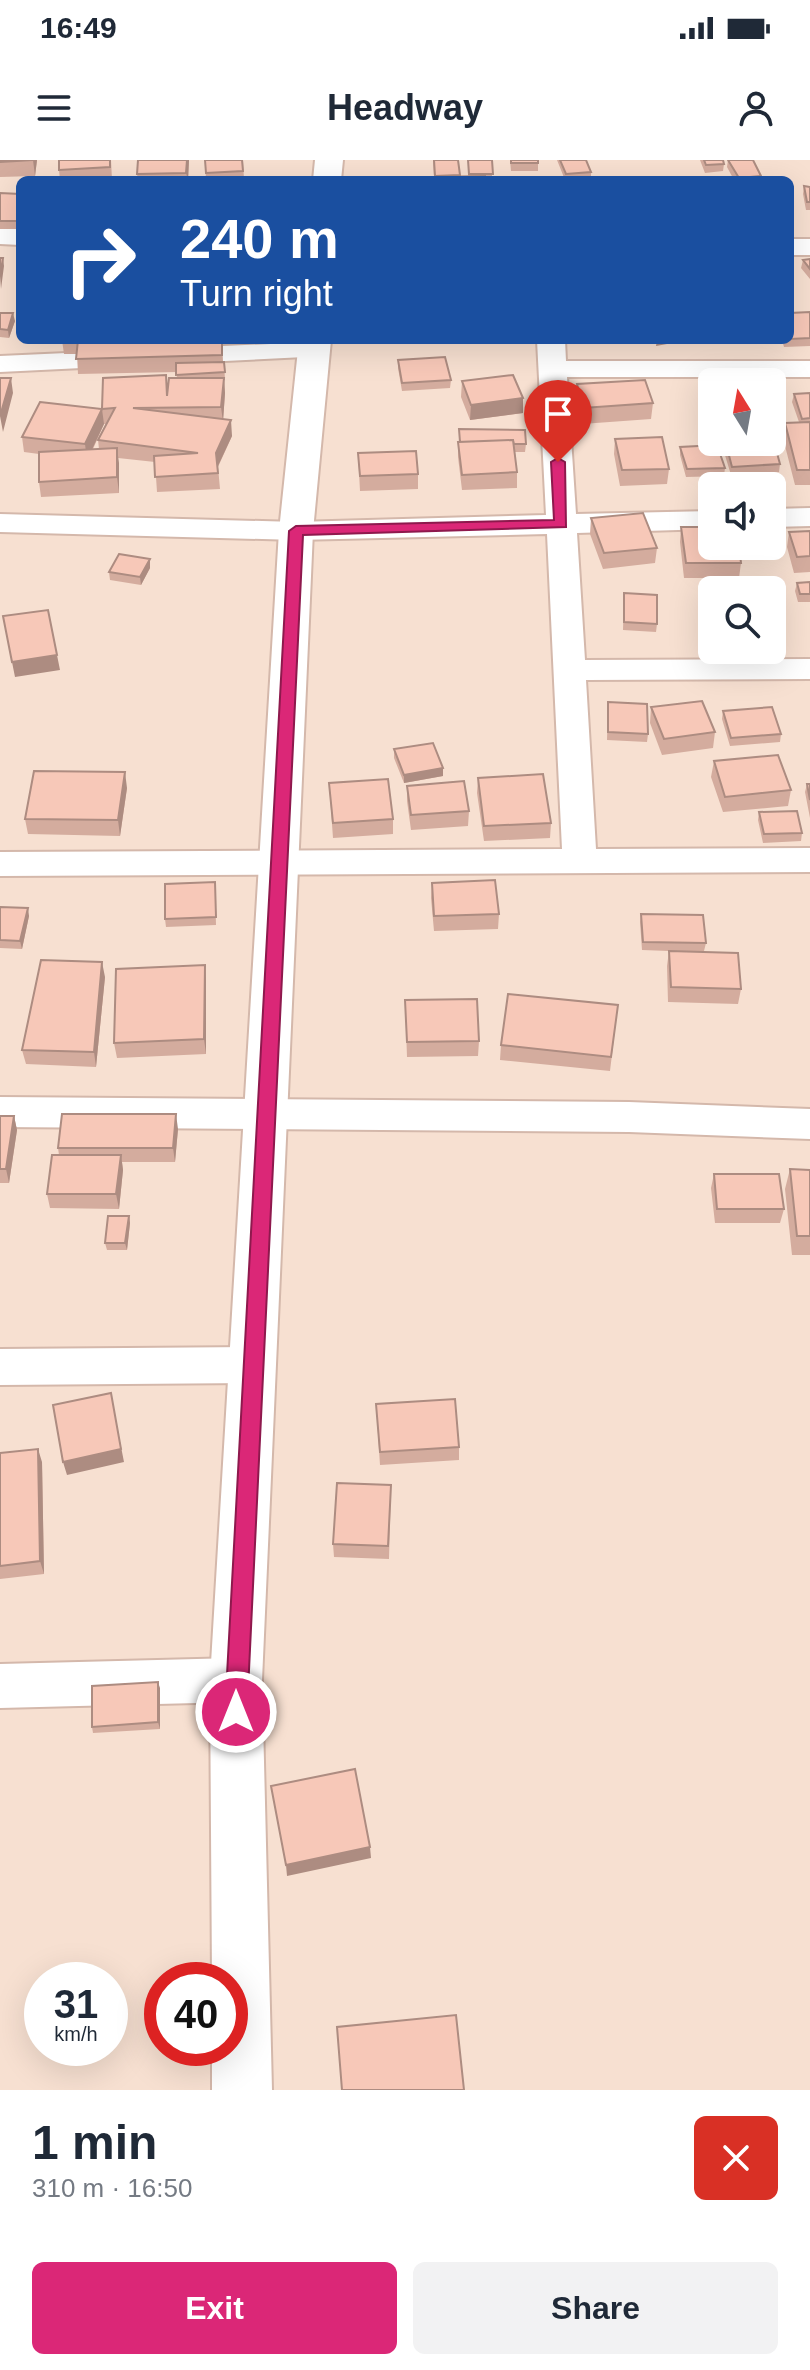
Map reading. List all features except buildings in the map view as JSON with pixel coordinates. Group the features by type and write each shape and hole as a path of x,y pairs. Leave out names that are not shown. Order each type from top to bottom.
{"street":[{"path":"0,364 315,345 296,531 236,1680 242,2090"},
{"path":"580,860 552,354 810,369"},
{"path":"786,518 810,517"},
{"path":"0,523 296,531 698,520"},
{"path":"570,670 810,669"},
{"path":"0,864 278,860 810,860"},
{"path":"0,1112 629,1117 810,1124"},
{"path":"0,1367 252,1365"},
{"path":"0,1686 236,1680"}],"shaded area":[{"path":"0,160 810,160 810,2090 0,2090"}],"route":[{"path":"236,1712 296,531 561,524 558,462"}]}
